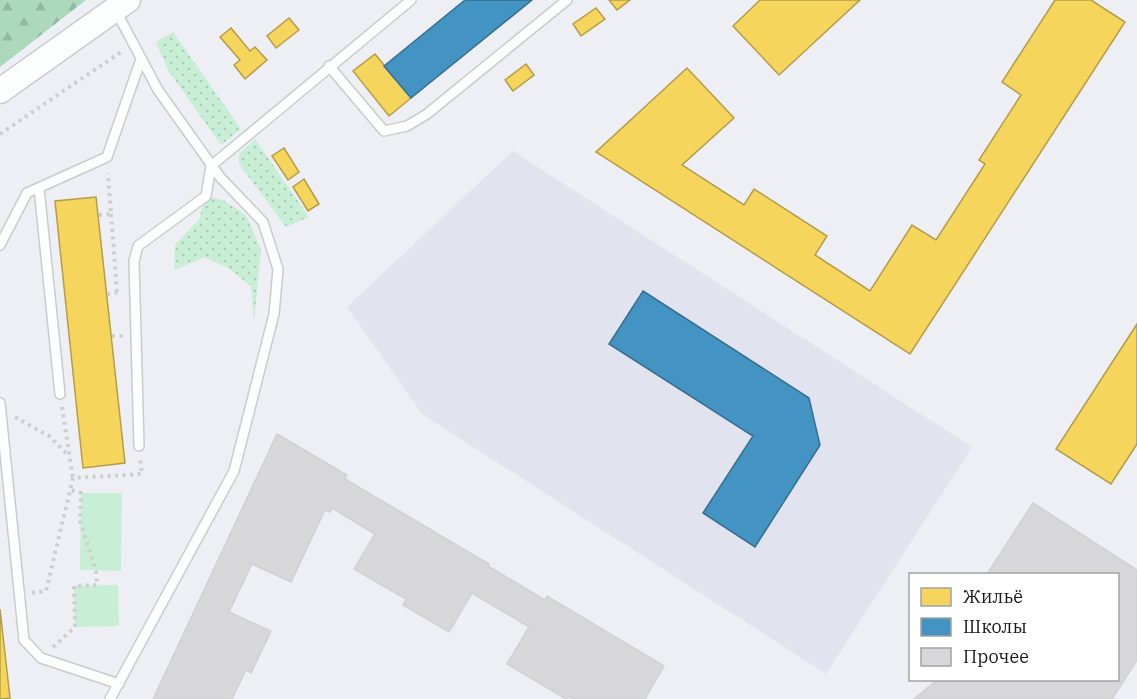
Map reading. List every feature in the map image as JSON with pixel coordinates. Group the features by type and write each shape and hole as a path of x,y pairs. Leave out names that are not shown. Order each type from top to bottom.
{"street":[{"path":"0,91 121,5"}],"lane":[{"path":"139,446 134,261 138,246 206,196 212,165 411,0"},
{"path":"329,66 384,131 407,126 427,114 567,0"},
{"path":"111,699 234,471 274,314 278,269 263,222 212,165 158,90 133,44 121,5"},
{"path":"0,245 27,193 107,157 141,59"},
{"path":"39,188 60,394"},
{"path":"0,403 24,640 41,658 119,684"}],"path":[{"path":"0,134 133,44"},
{"path":"107,157 117,292"},
{"path":"99,215 111,214"},
{"path":"19,595 46,591 73,478 60,394"},
{"path":"1,415 13,416 49,436 70,457"},
{"path":"73,478 142,474 139,446"},
{"path":"41,658 75,627 74,586 97,585 96,571 80,521 81,493 70,490"}],"shaded area":[{"path":"513,151 972,447 826,674 422,414 347,307"}],"green space":[{"path":"0,0 86,0 0,67"},
{"path":"173,32 241,129 221,145 168,70 156,42"},
{"path":"255,139 309,217 286,227 239,164 239,154"},
{"path":"206,196 223,200 246,215 261,250 254,320 251,286 228,268 205,257 174,270 175,245 199,219"},
{"path":"81,493 122,493 121,571 80,570"},
{"path":"118,585 119,626 75,627 74,586"}],"building: Жильё":[{"path":"609,0 630,0 617,10"},
{"path":"760,0 860,0 779,75 733,26"},
{"path":"1055,0 1091,0 1125,22 910,354 596,152 687,68 734,118 682,165 744,205 754,189 827,236 815,255 870,291 912,225 936,240 985,164 979,160 1021,95 1002,82"},
{"path":"596,8 605,19 581,36 573,24"},
{"path":"289,18 299,30 276,48 267,36"},
{"path":"231,28 250,51 255,47 267,60 245,79 234,65 240,60 220,37"},
{"path":"375,54 411,98 389,116 353,71"},
{"path":"526,64 534,75 513,91 505,80"},
{"path":"284,148 299,172 288,180 272,156"},
{"path":"304,179 319,204 308,211 293,187"},
{"path":"96,197 125,463 83,468 55,201"},
{"path":"1137,324 1137,444 1111,484 1056,449"},
{"path":"0,609 10,698 0,699"}],"building: Школы":[{"path":"465,0 532,0 411,98 384,66"},
{"path":"643,291 809,398 820,445 755,547 703,513 753,436 609,344"}],"building: Прочее":[{"path":"277,434 347,475 345,479 489,564 488,566 545,600 547,596 664,666 645,699 574,699 569,697 566,699 507,664 529,627 472,593 449,632 403,605 406,599 354,569 375,534 332,508 330,512 325,510 291,582 252,564 229,612 271,631 251,673 246,670 232,699 153,699"},
{"path":"1033,503 1137,570 1137,660 1112,699 914,699 936,681 1119,681 1119,573 988,573"}]}
